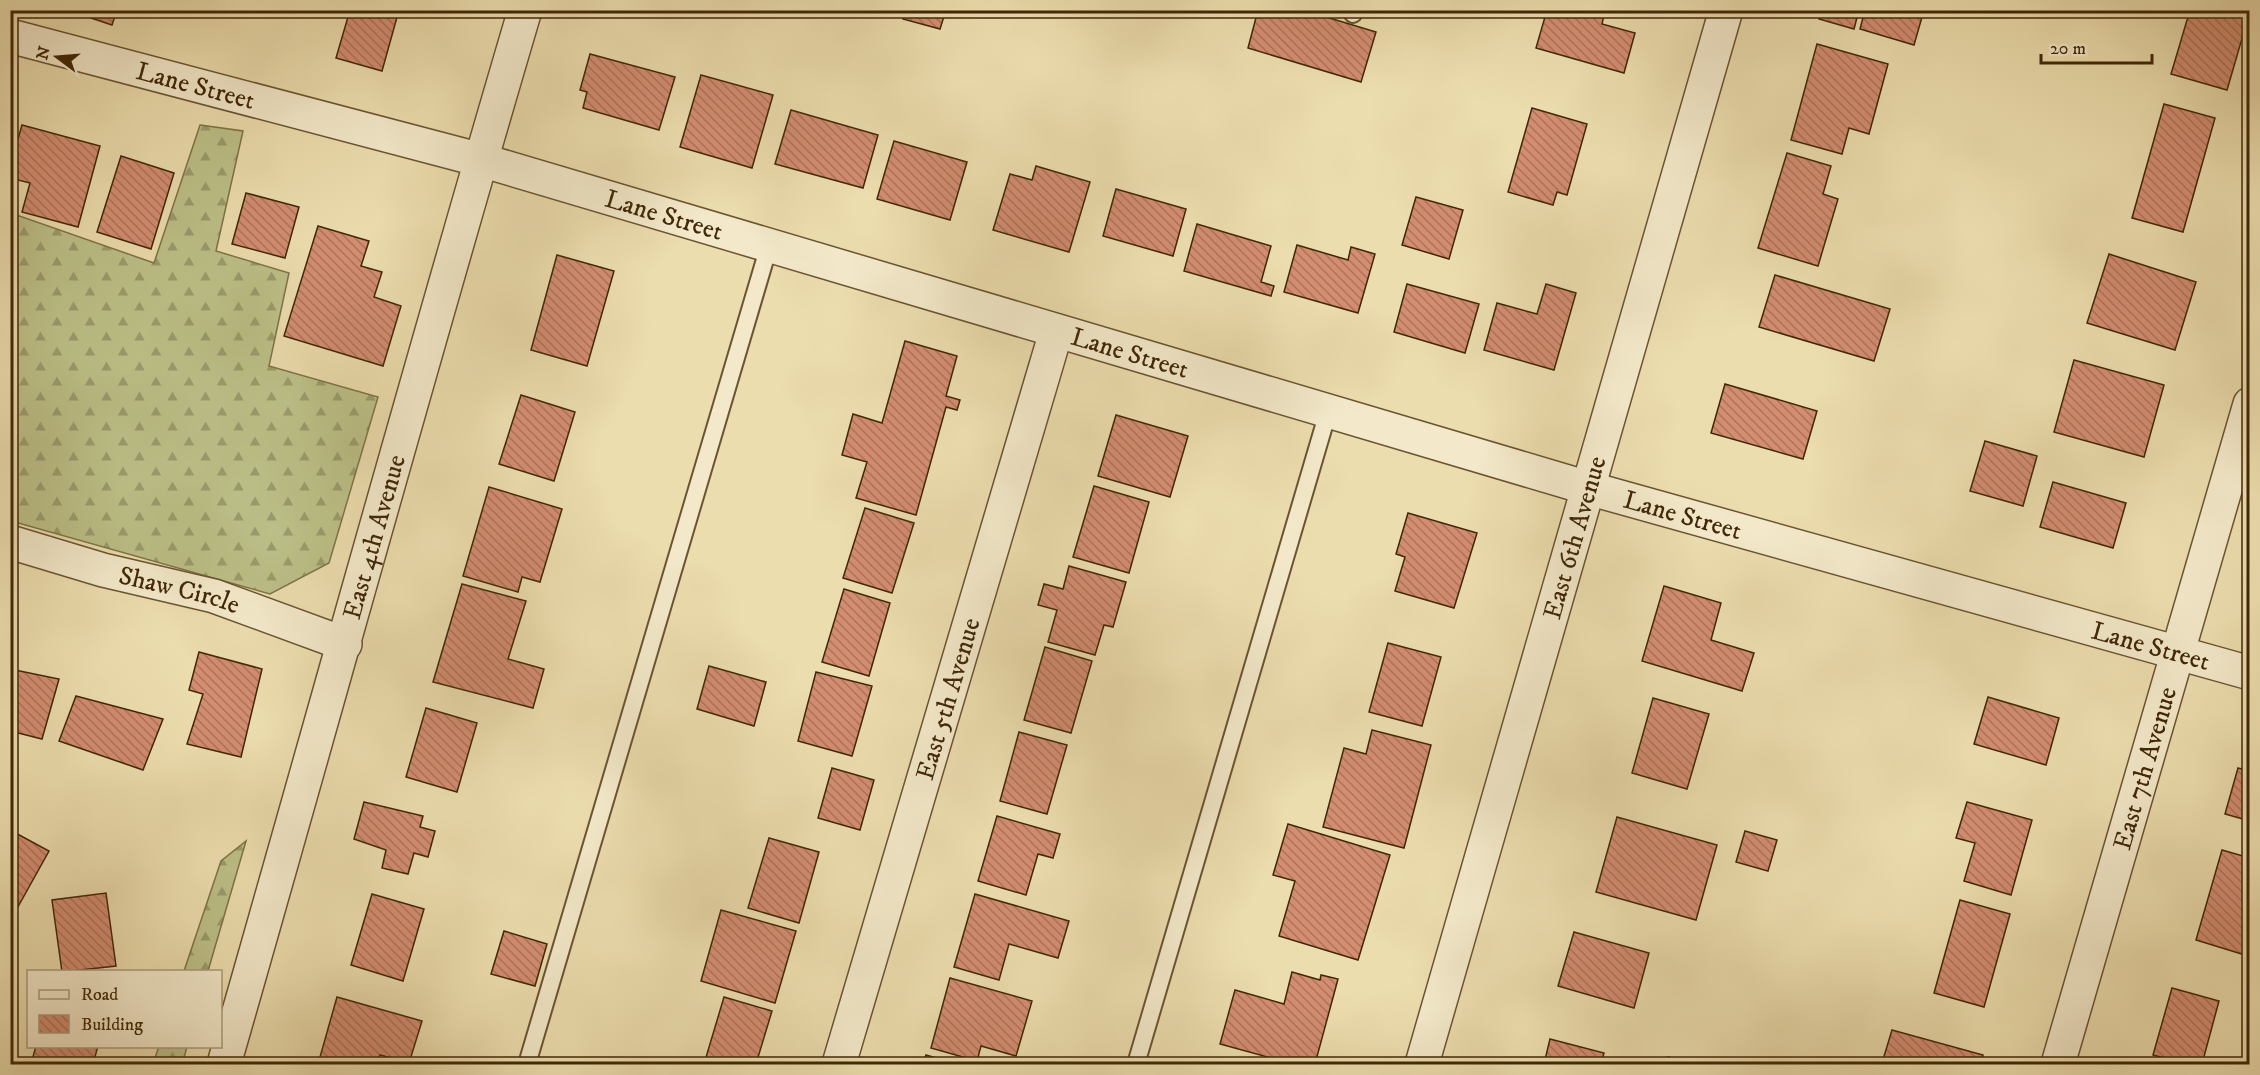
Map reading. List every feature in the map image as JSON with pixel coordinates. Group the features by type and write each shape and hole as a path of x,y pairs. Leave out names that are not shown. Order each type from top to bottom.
{"street":[{"name":"East 4th Avenue","path":"224,1065 525,10"},
{"name":"East 6th Avenue","path":"1422,1065 1726,10"},
{"name":"Lane Street","path":"10,36 481,160 1588,488 2250,673"},
{"name":"East 5th Avenue","path":"839,1065 1056,332"},
{"name":"East 7th Avenue","path":"2058,1065 2250,404"},
{"name":"Shaw Circle","path":"10,542 103,570 214,596 345,644"}],"lane":[{"path":"527,1065 769,246"},
{"path":"1136,1065 1328,412"}],"green space":[{"path":"200,125 243,131 216,251 289,273 269,366 378,397 329,563 270,594 11,521 11,213 154,263"},
{"path":"246,841 208,970 184,970 221,861"},
{"path":"158,1048 187,1048 182,1064 153,1064"}],"building":[{"path":"67,10 117,10 112,25"},
{"path":"350,10 399,10 382,71 336,58"},
{"path":"905,10 946,10 940,29 903,19"},
{"path":"1258,10 1303,10 1376,32 1361,82 1248,48"},
{"path":"1547,10 1605,10 1602,24 1635,33 1624,73 1536,48"},
{"path":"1821,10 1859,10 1854,29 1819,19"},
{"path":"1865,10 1924,10 1914,45 1860,29"},
{"path":"2190,10 2221,10 2248,18 2227,90 2171,74"},
{"path":"1817,44 1888,64 1869,134 1849,128 1842,154 1791,140"},
{"path":"590,54 675,77 659,130 583,108 587,92 580,90"},
{"path":"701,75 773,95 752,168 680,147"},
{"path":"2164,104 2215,118 2183,232 2132,218"},
{"path":"1532,108 1587,124 1567,195 1557,192 1553,205 1508,192"},
{"path":"791,110 878,135 863,188 775,164"},
{"path":"22,125 100,146 78,227 22,212 30,183 10,178 10,166"},
{"path":"894,141 967,162 950,220 877,199"},
{"path":"1787,153 1831,166 1823,194 1838,199 1818,266 1758,248"},
{"path":"121,156 174,173 151,249 97,232"},
{"path":"1036,166 1090,182 1069,252 993,230 1010,174 1032,180"},
{"path":"1116,189 1186,209 1173,256 1103,236"},
{"path":"246,193 299,207 285,258 232,244"},
{"path":"1416,197 1463,210 1449,259 1402,245"},
{"path":"1197,224 1271,246 1261,282 1274,286 1271,296 1184,271"},
{"path":"318,226 369,241 361,266 382,272 374,297 401,306 383,366 284,336"},
{"path":"1297,245 1348,260 1351,247 1375,254 1358,313 1284,292"},
{"path":"2109,254 2196,282 2175,350 2087,323"},
{"path":"557,255 614,271 587,366 531,350"},
{"path":"1775,275 1890,309 1874,361 1759,327"},
{"path":"1407,284 1479,304 1465,353 1394,332"},
{"path":"1546,284 1576,293 1554,370 1484,350 1497,303 1537,314"},
{"path":"905,341 957,356 946,396 960,400 957,410 946,407 916,515 856,498 867,462 842,455 853,414 882,423"},
{"path":"2074,360 2164,385 2144,457 2054,432"},
{"path":"1725,384 1817,411 1803,459 1711,433"},
{"path":"521,395 575,412 554,481 499,464"},
{"path":"1116,415 1188,436 1170,497 1098,476"},
{"path":"1985,441 2037,456 2023,506 1970,491"},
{"path":"2053,482 2126,503 2113,548 2040,527"},
{"path":"1094,486 1149,502 1129,573 1073,557"},
{"path":"489,487 562,509 540,582 522,577 518,592 463,576"},
{"path":"865,508 914,523 892,593 843,578"},
{"path":"1408,513 1477,533 1454,608 1395,591 1405,557 1396,554"},
{"path":"1069,566 1126,582 1113,627 1104,625 1095,655 1048,642 1057,610 1038,605 1044,584 1063,589"},
{"path":"462,584 526,601 508,659 544,669 533,708 433,682"},
{"path":"1664,586 1721,603 1711,640 1754,653 1742,691 1642,661"},
{"path":"844,589 890,603 869,676 822,662"},
{"path":"1388,643 1441,657 1422,726 1369,712"},
{"path":"1045,647 1092,661 1071,733 1024,720"},
{"path":"199,652 262,669 241,757 187,744 203,694 189,690"},
{"path":"709,666 766,682 754,726 697,709"},
{"path":"10,669 59,679 42,739 10,731"},
{"path":"816,672 872,686 852,756 798,741"},
{"path":"76,696 163,719 143,770 59,741"},
{"path":"1988,697 2059,718 2046,765 1974,744"},
{"path":"1653,698 1709,714 1687,789 1632,773"},
{"path":"426,708 477,723 457,792 406,777"},
{"path":"1372,730 1431,745 1404,848 1323,827 1344,748 1366,754"},
{"path":"1019,732 1067,745 1047,814 1000,801"},
{"path":"832,768 874,780 860,830 818,818"},
{"path":"2238,768 2250,771 2250,821 2225,814"},
{"path":"364,802 423,816 420,827 435,831 428,857 414,853 408,874 382,868 386,850 354,839"},
{"path":"1967,802 2032,820 2011,895 1964,881 1975,843 1956,838"},
{"path":"997,816 1060,834 1053,858 1038,854 1026,895 978,881"},
{"path":"1617,817 1717,845 1696,920 1596,892"},
{"path":"1288,824 1390,855 1358,960 1279,936 1295,881 1273,875"},
{"path":"10,830 49,851 14,914 10,913"},
{"path":"1745,831 1777,840 1768,871 1736,862"},
{"path":"769,838 819,852 799,923 748,908"},
{"path":"2222,850 2250,858 2250,938 2245,955 2196,940"},
{"path":"106,893 116,966 62,970 52,900"},
{"path":"372,894 424,909 403,981 351,965"},
{"path":"975,894 1069,921 1058,958 1009,944 999,980 954,967"},
{"path":"1960,900 2010,914 1984,1007 1934,993"},
{"path":"721,910 796,931 775,1003 701,981"},
{"path":"504,931 547,944 535,986 491,974"},
{"path":"1574,932 1649,953 1634,1008 1558,986"},
{"path":"1292,972 1320,980 1321,975 1338,979 1315,1064 1293,1064 1220,1044 1235,990 1284,1004"},
{"path":"950,978 1032,1001 1016,1056 981,1046 977,1061 931,1048"},
{"path":"2172,988 2219,1001 2202,1064 2187,1064 2153,1055"},
{"path":"337,997 422,1021 409,1063 380,1055 377,1064 318,1064"},
{"path":"724,997 772,1011 756,1064 704,1064"},
{"path":"1892,1030 1983,1055 1981,1064 1882,1063"},
{"path":"1550,1039 1604,1053 1601,1064 1544,1064"},
{"path":"35,1048 97,1048 93,1064 31,1064"},
{"path":"926,1055 957,1064 923,1064"},
{"path":"1668,1057 1696,1064 1666,1064"}]}
